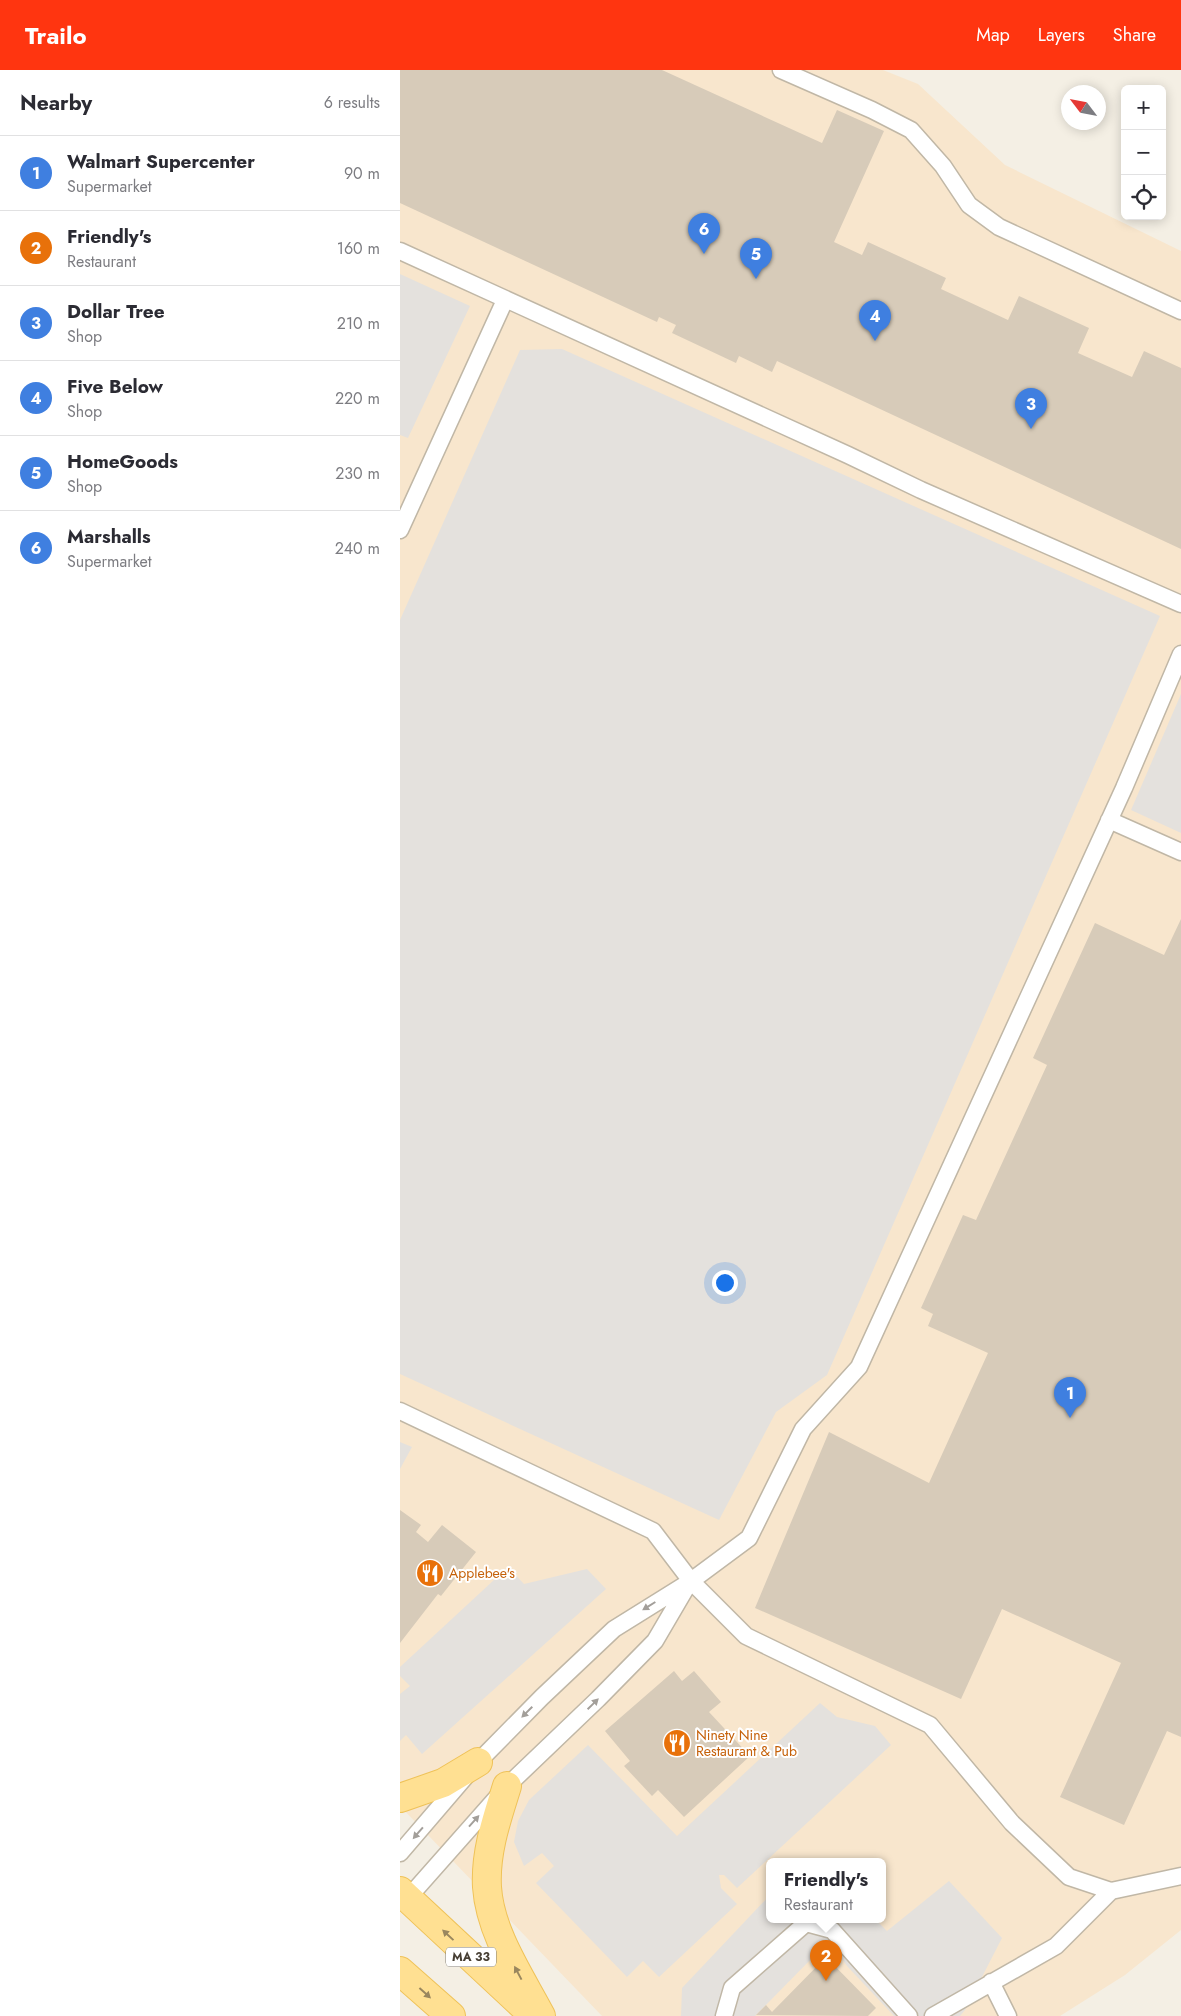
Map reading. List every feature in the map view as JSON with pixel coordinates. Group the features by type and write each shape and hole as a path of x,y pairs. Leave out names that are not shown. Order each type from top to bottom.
{"main road":[{"path":"400,1798 443,1783 478,1762"},
{"path":"507,1786 491,1839 487,1886 494,1919 506,1949 541,2016"},
{"name":"MA 33","path":"403,1899 534,2016"},
{"path":"400,1971 451,2016"}],"lane":[{"path":"781,70 872,110 911,130 943,166 969,205 999,227 1181,311"},
{"path":"400,251 930,494 1181,604"},
{"path":"400,530 505,300"},
{"path":"400,1853 478,1762 542,1697 614,1629 690,1581 749,1538 803,1429 859,1367 1109,820 1181,654"},
{"path":"1109,820 1181,852"},
{"path":"400,1411 653,1531 690,1581 746,1636 930,1725 1012,1824 1069,1877 1111,1891 1181,1876"},
{"path":"403,1899 507,1786 598,1699 655,1641 690,1581"},
{"path":"933,2016 1056,1946 1111,1891"},
{"path":"724,2016 732,1988 806,1923 832,1930 909,2016"},
{"path":"991,1982 1008,2016"}],"shaded area":[{"path":"400,70 883,70 918,84 1005,165 1181,251 1181,1930 1125,1975 1060,2016 602,2016 400,1806"},
{"path":"400,274 470,306 408,438 400,435"},
{"path":"562,349 1160,616 827,1375 776,1412 719,1520 400,1374 400,620 520,350"},
{"path":"1181,694 1181,833 1131,810"},
{"path":"400,1442 412,1447 400,1469"},
{"path":"508,1567 524,1584 587,1569 606,1589 422,1754 406,1735 400,1741 400,1694 410,1686 400,1676 400,1667"},
{"path":"820,1703 837,1717 875,1726 891,1745 769,1858 766,1858 766,1861 737,1888 724,1875 719,1875 721,1888 737,1904 659,1977 643,1961 627,1977 536,1883 554,1866 542,1853 524,1866 514,1842 518,1821 529,1800 588,1745 677,1836"},
{"path":"949,1881 1002,1938 965,2010 960,2016 894,2016 840,1956 829,1952 816,1954 755,2016 681,2016 682,1988 766,1899 766,1923 879,1923 887,1931"}],"building":[{"path":"400,70 662,70 822,143 837,110 884,131 834,242 862,255 868,242 946,278 941,289 1008,320 1019,296 1089,328 1078,353 1132,377 1144,351 1181,368 1181,549 777,361 772,372 739,356 736,363 672,333 676,325 659,317 657,322 400,203"},
{"path":"1181,919 1181,1737 1167,1731 1124,1825 1060,1797 1121,1663 1002,1609 961,1699 755,1608 829,1432 929,1483 988,1353 928,1326 933,1314 921,1308 963,1215 976,1220 1047,1065 1033,1058 1095,923 1164,955"},
{"name":"Applebee's","path":"400,1510 421,1525 416,1532 428,1542 442,1525 476,1552 441,1596 438,1594 400,1643"},
{"name":"Ninety Nine Restaurant & Pub","path":"674,1671 682,1681 694,1671 721,1702 709,1712 750,1756 684,1817 658,1790 652,1796 624,1766 630,1761 605,1731"},
{"path":"826,1957 876,2008 868,2016 756,2015 766,2005 772,2012"}],"place":[{"name":"Marshalls","path":"704,254"},
{"name":"HomeGoods","path":"756,279"},
{"name":"Five Below","path":"875,341"},
{"name":"Dollar Tree","path":"1031,429"},
{"name":"Walmart Supercenter","path":"1070,1418"},
{"name":"Applebee's","path":"430,1573"},
{"name":"Ninety Nine Restaurant & Pub","path":"677,1743"},
{"name":"Friendly's","path":"826,1981"}]}
